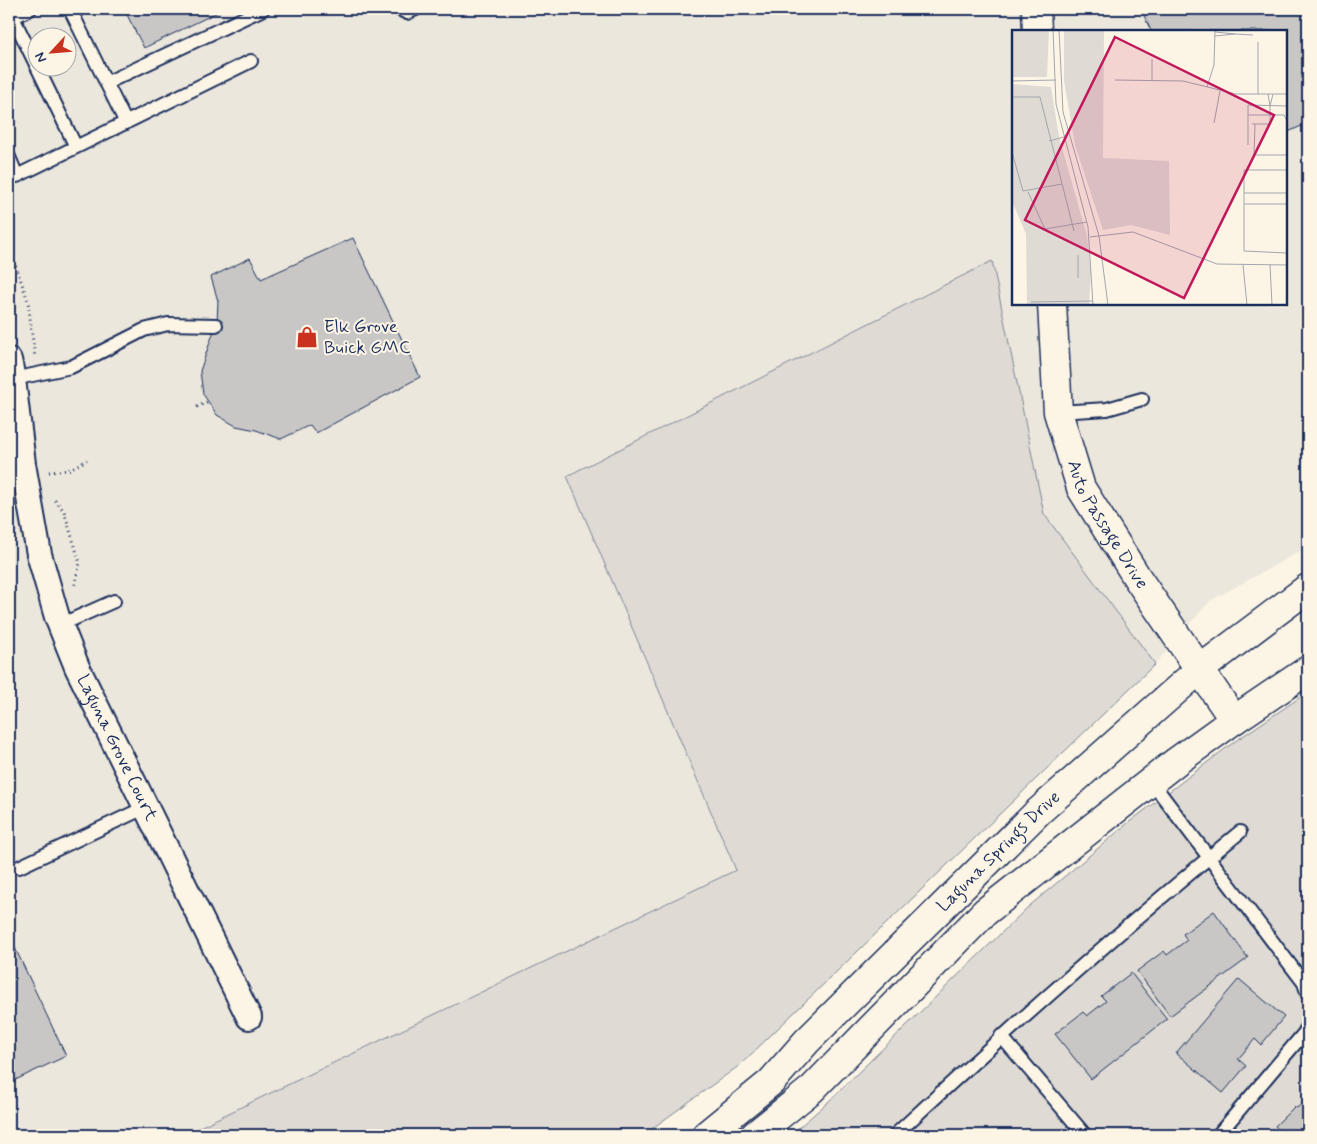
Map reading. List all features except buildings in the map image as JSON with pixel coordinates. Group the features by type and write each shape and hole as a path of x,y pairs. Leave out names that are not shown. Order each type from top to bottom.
{"street":[{"path":"1036,9 1037,30"},
{"name":"Auto Passage Drive","path":"1052,305 1058,412 1080,488 1138,579 1234,720"},
{"name":"Laguna Grove Court","path":"11,370 16,464 39,554 60,625 77,667 249,1017"},
{"name":"Laguna Springs Drive","path":"706,1135 771,1082 807,1041 1038,812 1199,670 1308,588"},
{"name":"Laguna Springs Drive","path":"754,1135 812,1089 985,912 1151,780 1234,720 1308,670"}],"lane":[{"path":"30,9 10,15 76,147"},
{"path":"70,9 126,123"},
{"path":"106,83 263,9"},
{"path":"399,9 406,14 416,9"},
{"path":"9,157 18,176 251,61"},
{"path":"11,370 37,374 71,366 144,330 168,324 216,325"},
{"path":"1058,412 1108,408 1142,399"},
{"path":"60,625 114,601"},
{"path":"1151,780 1304,983 1308,995"},
{"path":"19,868 146,807"},
{"path":"895,1135 1001,1036 1240,832"},
{"path":"1218,1135 1305,1032 1308,1022"},
{"path":"1001,1036 1085,1135"}],"path":[{"path":"9,247 28,301 37,374"},
{"path":"197,407 207,402"},
{"path":"50,479 49,472 68,470 87,460"},
{"path":"53,494 55,502 64,511 80,563 73,591 83,614"}],"shaded area":[{"path":"9,9 1308,9 1308,547 1210,601 1155,664 1044,514 991,261 567,476 736,870 183,1135 9,1135"},
{"path":"992,261 1044,514 1155,664 740,1065 643,1135 183,1135 736,870 567,476"},
{"path":"1308,692 1308,1135 790,1135 826,1104 1027,908 1128,823 1234,742"}],"place":[{"name":"Elk Grove Buick GMC","path":"307,337"}]}
